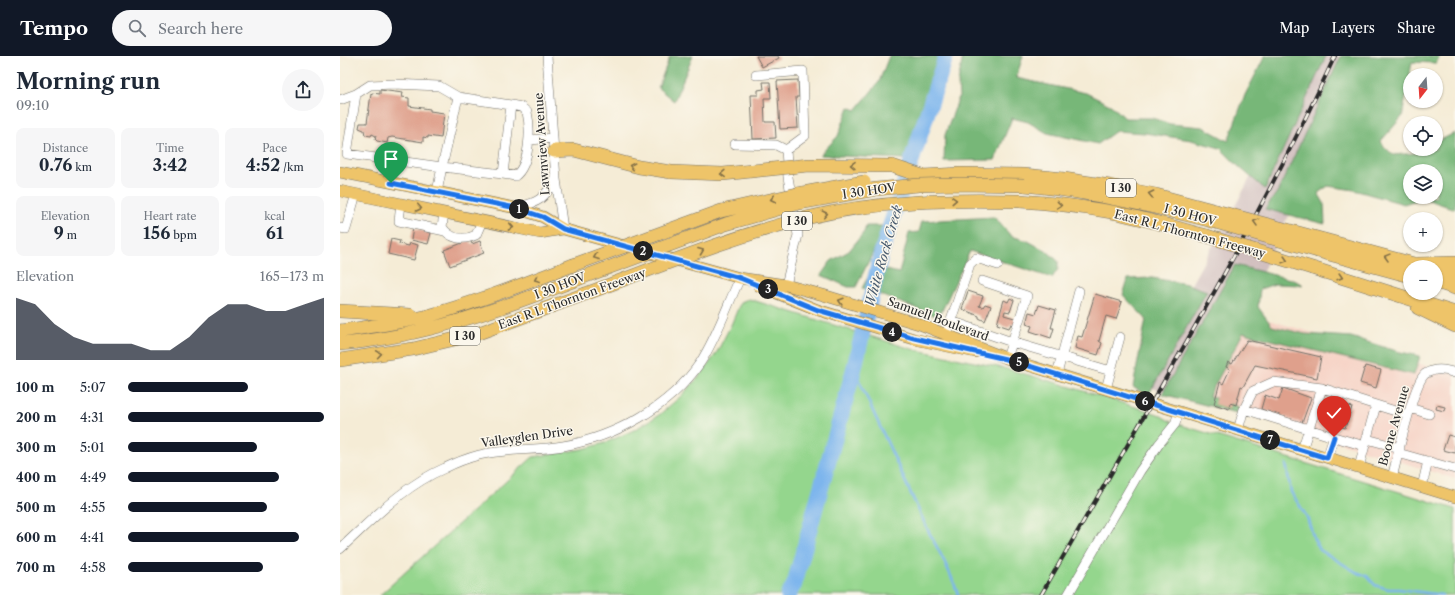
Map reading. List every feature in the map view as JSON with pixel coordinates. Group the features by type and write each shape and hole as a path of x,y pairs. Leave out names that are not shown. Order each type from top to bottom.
{"highway":[{"path":"554,151 574,150 626,164 671,172 723,174 809,166 854,165 892,166 922,176"},
{"name":"I 30","path":"340,331 383,325 426,316 462,306 721,211 836,186 922,176 960,174 1024,180 1064,179 1110,186 1156,195 1214,216 1403,266"},
{"name":"I 30 HOV","path":"340,344 393,337 467,319 527,299 726,224 799,203 876,189 919,185 1024,180"},
{"name":"East R L Thornton Freeway","path":"340,360 413,349 476,334 732,240 808,218 842,211 919,202 966,200 1020,201 1059,204 1105,211 1148,220 1207,236 1455,313"},
{"path":"1443,265 1455,263"},
{"path":"1443,272 1455,275"},
{"path":"1443,284 1455,288"},
{"path":"1369,286 1455,326"},
{"path":"340,311 426,316"}],"main road":[{"name":"Samuell Boulevard","path":"340,172 516,208 543,217 563,229 740,278 786,285 823,295 919,324 1009,359 1455,497"},
{"name":"Samuell Boulevard","path":"340,191 540,233 563,229"},
{"name":"Samuell Boulevard","path":"740,278 818,310 914,338 1009,359"}],"street":[{"name":"Lawnview Avenue","path":"548,56 556,180 563,229"},
{"path":"756,75 802,71 805,136 786,150"},
{"path":"340,100 356,94 370,85 394,84 438,86 458,97 511,104 521,107 527,112 530,140 520,173 515,176 343,153 356,94"},
{"path":"437,192 458,97"},
{"path":"503,174 511,104"},
{"path":"530,140 554,138"},
{"path":"735,144 776,145 786,150"},
{"path":"786,150 788,177 798,235 786,285"},
{"path":"516,208 540,200 548,193 556,180"},
{"path":"340,228 346,230 356,194"},
{"path":"401,204 399,221 445,231"},
{"path":"444,214 442,227 447,234 457,238 468,238 476,235 482,221"},
{"path":"946,335 970,264 976,258 998,265"},
{"name":"Valleyglen Drive","path":"340,549 395,498 421,480 446,467 480,455 563,446 610,433 630,424 679,386 699,364 710,346 740,278"},
{"path":"982,281 1027,296 1012,342 1009,359"},
{"path":"1057,374 1078,291"},
{"path":"951,321 1012,342 1111,371"},
{"path":"1106,389 1120,336"},
{"name":"Boone Avenue","path":"1392,478 1409,412 1420,380 1431,371 1440,370 1455,373"},
{"path":"1238,430 1244,409 1252,391 1273,382 1322,388 1376,406 1429,414"},
{"path":"1302,450 1322,388"},
{"path":"1358,468 1376,406"},
{"path":"1244,409 1334,437 1399,450 1455,469"},
{"path":"1068,595 1140,471 1175,424 1179,412"},
{"path":"1327,458 1334,437"},
{"path":"1422,487 1428,461"}],"shaded area":[{"path":"1318,56 1357,56 1251,297 1180,397 1136,383 1271,139"},
{"path":"1241,312 1455,374 1455,479 1193,396"}],"green space":[{"path":"670,56 693,56 674,101 658,88"},
{"path":"889,56 939,56 905,159 820,155 838,136 849,107 856,110 879,82"},
{"path":"963,56 1023,56 1016,78 1086,93 1112,106 1125,118 1152,118 1170,124 1203,127 1228,141 1245,95 1265,56 1326,56 1265,189 1220,148 1191,140 1145,133 1116,131 1098,144 1047,133 1028,122 1012,118 995,160 944,161 945,135 959,97 958,82"},
{"path":"1341,56 1440,56 1436,63 1412,62 1411,68 1403,68 1404,108 1402,117 1380,142 1393,155 1443,156 1443,139 1455,133 1455,209 1440,204 1443,204 1443,164 1403,164 1403,204 1354,190 1328,186 1318,193 1324,203 1325,224 1265,209 1278,191"},
{"path":"994,217 1011,236 1028,241 1048,252 1058,261 1058,269 1052,278 970,251 939,317 862,288 874,267 899,273 909,233 919,232 922,221"},
{"path":"866,226 886,226 856,287 848,287 821,275 831,261 849,251 864,232"},
{"path":"1235,265 1294,280 1303,285 1275,284 1260,289 1258,307 1272,326 1305,334 1351,337 1400,352 1420,356 1414,375 1243,333 1209,396 1239,407 1237,413 1162,394"},
{"path":"1152,278 1187,284 1207,291 1148,396 1133,387 1146,319 1123,295 1128,279"},
{"path":"749,299 912,349 1003,368 1061,384 1158,414 1171,422 1455,509 1455,595 380,595 533,457 583,449 605,443 634,430 659,415 680,397 699,377 716,354 739,306 743,301"}],"building":[{"path":"756,56 778,56 779,58 762,67"},
{"path":"798,80 799,97 796,97 798,128 780,129 777,81"},
{"path":"763,82 770,82 771,98 764,98 765,122 775,122 776,138 753,139 751,95 758,95 758,90 764,89"},
{"path":"380,90 403,93 402,97 409,98 409,106 444,113 441,138 428,136 428,138 423,137 423,142 392,137 388,138 387,143 377,141 375,139 376,136 372,134 371,136 365,135 364,130 359,128 360,123 367,123 371,94 380,94"},
{"path":"413,228 431,233 428,244 411,240"},
{"path":"391,239 400,241 399,244 409,246 410,243 418,245 414,260 388,254"},
{"path":"470,240 472,244 480,241 484,253 450,266 444,250"},
{"path":"968,291 983,296 979,306 983,307 985,304 991,306 985,321 979,318 979,316 962,309"},
{"path":"1095,294 1122,302 1116,319 1106,316 1099,341 1102,343 1098,355 1075,348 1078,336 1082,337"},
{"path":"1010,298 1014,300 1010,312 1005,311 1004,315 1018,319 1016,326 1011,324 1009,328 997,324 1004,300 1008,302"},
{"path":"1039,305 1056,310 1051,328 1054,328 1051,338 1030,331 1032,326 1026,324 1029,312 1036,314"},
{"path":"1247,340 1321,357 1317,378 1255,365 1243,387 1241,386 1236,405 1230,403 1229,409 1214,404 1220,382 1223,384 1230,369 1226,367 1228,362 1232,364"},
{"path":"1365,366 1381,370 1376,388 1360,383"},
{"path":"1283,388 1311,398 1302,423 1261,409 1265,395 1279,400"},
{"path":"1328,399 1352,407 1345,428 1322,420"},
{"path":"1437,405 1445,407 1444,411 1436,409"},
{"path":"1448,435 1455,437 1455,453 1443,450"}],"waterway":[{"name":"White Rock Creek","path":"788,595 794,585 854,369 881,254 946,56"},
{"path":"854,369 925,524 947,568 958,595"},
{"path":"1286,464 1291,492 1307,517 1314,539 1320,550 1356,572 1367,576 1375,585 1388,589 1399,589 1442,595"}],"railway":[{"path":"1041,595 1231,261 1267,194 1335,56"}],"route":[{"path":"391,183 516,208 543,217 563,229 740,278 818,310 914,338 1010,360 1327,458 1334,437"}]}
